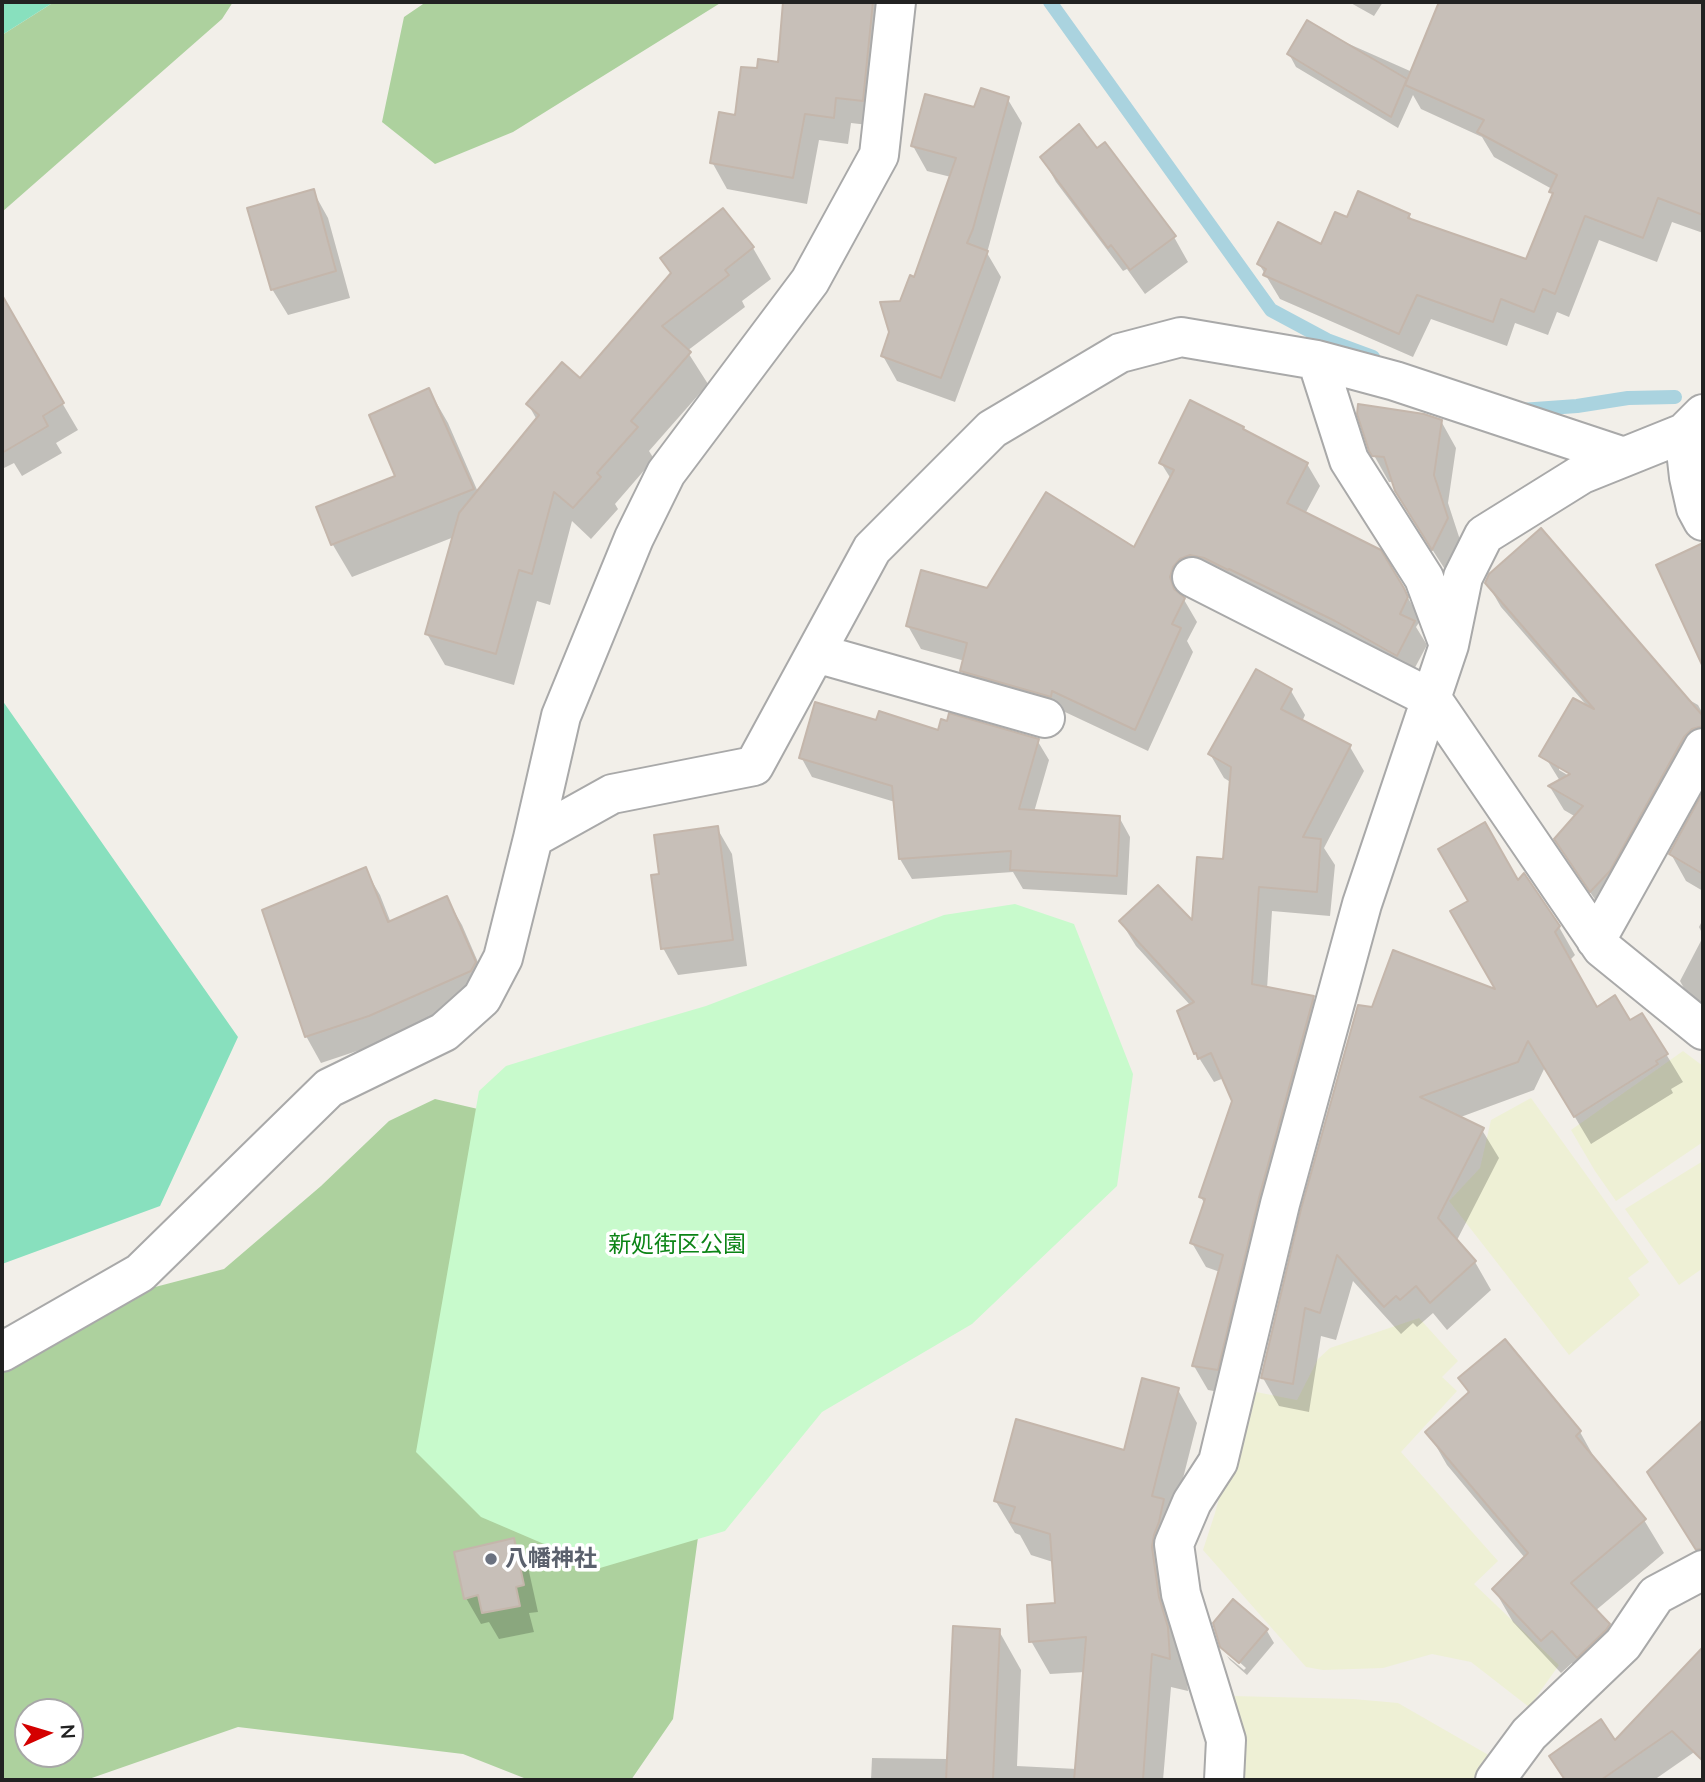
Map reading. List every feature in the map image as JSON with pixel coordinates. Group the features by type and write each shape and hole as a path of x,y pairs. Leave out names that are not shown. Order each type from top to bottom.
{"street":[{"path":"2,1352 141,1273 329,1088 444,1032 482,998 503,958 561,716 634,538 666,473 810,281 879,155 896,2"},
{"path":"533,838 612,794 754,766 872,550 992,429 1120,353 1181,337 1317,360 1395,381 1624,457"},
{"path":"1317,360 1349,460 1424,578 1449,645"},
{"path":"1224,1780 1226,1741 1181,1594 1174,1544 1192,1502 1218,1462 1280,1204 1359,917 1449,645 1463,577 1484,535 1582,474 1694,423"},
{"path":"1694,423 1689,477 1696,508 1703,521"},
{"path":"1192,577 1432,699 1602,948 1703,1030"},
{"path":"816,653 1045,718"},
{"path":"1596,940 1703,748"},
{"path":"1495,1780 1528,1734 1623,1644 1656,1595 1703,1570"}],"green space":[{"path":"2,2 54,2 2,35"},
{"path":"54,2 233,2 222,19 2,212 2,35"},
{"path":"426,2 722,2 513,132 435,164 382,122 404,17"},
{"path":"2,700 238,1037 160,1206 2,1264"},
{"name":"新処街区公園","path":"1015,904 1074,924 1133,1074 1117,1186 972,1324 822,1412 725,1531 600,1568 481,1517 416,1452 479,1091 506,1066 706,1006 944,915"},
{"path":"1683,1051 1703,1066 1703,1142 1616,1201 1571,1130"},
{"path":"1531,1098 1649,1262 1628,1278 1640,1295 1569,1355 1449,1201 1480,1168 1491,1120"},
{"path":"435,1099 615,1141 856,1330 699,1530 673,1719 631,1780 529,1780 463,1754 238,1727 86,1780 2,1780 2,1327 224,1269 321,1186 389,1121"},
{"path":"1703,1161 1703,1268 1679,1285 1625,1209"},
{"path":"1419,1318 1458,1361 1442,1377 1457,1391 1401,1452 1498,1561 1474,1584 1559,1665 1529,1707 1471,1662 1432,1654 1383,1668 1323,1670 1306,1667 1203,1550 1232,1452 1256,1392 1297,1400 1318,1359 1330,1348"},
{"path":"1232,1696 1353,1699 1398,1703 1492,1757 1475,1780 1239,1780"}],"building":[{"path":"783,2 873,2 863,101 836,98 834,118 805,114 793,178 710,163 719,112 735,115 741,67 757,68 758,59 778,62"},
{"path":"1439,2 1703,2 1703,215 1658,198 1643,238 1585,216 1555,294 1543,289 1534,312 1501,299 1493,322 1417,295 1399,334 1263,275 1266,269 1257,264 1278,222 1321,244 1335,212 1347,217 1358,191 1410,214 1408,218 1526,259 1553,193 1549,192 1557,175 1477,132 1484,120 1405,85"},
{"path":"1307,20 1407,79 1391,117 1287,54"},
{"path":"981,88 1009,97 967,243 988,251 941,378 881,356 889,332 880,302 900,301 910,275 914,277 956,158 911,146 925,94 974,107"},
{"path":"1079,124 1097,148 1105,142 1176,236 1130,270 1111,245 1108,248 1040,157"},
{"path":"314,189 336,271 271,290 247,208"},
{"path":"723,208 754,247 725,270 729,275 662,326 691,352 631,421 638,427 597,473 601,477 573,508 554,492 532,574 519,570 496,654 425,634 459,513 539,415 526,404 562,362 580,378 671,273 660,258"},
{"path":"2,295 64,403 43,416 48,426 2,453"},
{"path":"429,388 474,489 331,545 316,507 395,476 369,415"},
{"path":"1190,400 1308,463 1287,503 1381,550 1408,597 1400,614 1415,621 1397,656 1335,621 1229,569 1190,555 1180,559 1173,567 1170,577 1174,589 1185,598 1172,624 1181,628 1135,730 1052,691 1051,697 960,671 967,643 906,626 921,570 987,588 1046,492 1134,547 1174,470 1159,463"},
{"path":"1358,404 1424,414 1442,420 1434,475 1448,518 1432,550 1395,491 1384,457 1372,456 1369,451 1357,414"},
{"path":"1541,528 1703,716 1703,726 1692,729 1684,737 1610,871 1590,892 1554,839 1583,806 1548,786 1570,774 1539,756 1573,698 1594,709 1485,583 1489,574"},
{"path":"1703,543 1703,667 1656,565"},
{"path":"1256,669 1292,689 1281,709 1351,745 1303,837 1321,839 1317,892 1259,887 1252,984 1314,996 1259,1198 1218,1370 1192,1366 1223,1255 1190,1243 1205,1199 1199,1197 1232,1101 1211,1053 1198,1059 1196,1053 1194,1054 1177,1011 1194,1002 1119,921 1158,885 1192,920 1197,857 1223,859 1231,767 1208,754"},
{"path":"815,702 876,720 879,711 938,730 941,719 947,721 949,713 1039,739 1019,809 1120,816 1117,876 1010,870 1011,851 899,859 892,786 799,758"},
{"path":"1703,792 1703,874 1669,854"},
{"path":"1485,822 1518,880 1524,873 1560,926 1555,932 1597,1007 1615,995 1630,1020 1642,1013 1668,1054 1656,1061 1658,1064 1574,1117 1528,1041 1518,1062 1420,1097 1484,1128 1438,1218 1476,1261 1430,1303 1416,1286 1400,1300 1396,1296 1384,1307 1337,1255 1320,1313 1305,1308 1293,1384 1261,1378 1301,1209 1358,1005 1372,1007 1393,950 1495,989 1450,911 1468,901 1438,849"},
{"path":"718,826 733,940 661,949 651,875 659,874 654,835"},
{"path":"366,867 388,922 447,896 476,962 471,971 369,1016 305,1037 262,910"},
{"path":"1505,1339 1581,1431 1576,1436 1646,1519 1571,1583 1610,1624 1577,1658 1552,1631 1541,1641 1492,1589 1528,1553 1425,1432 1469,1392 1458,1378"},
{"path":"1142,1378 1179,1388 1152,1496 1164,1499 1152,1547 1159,1597 1168,1627 1170,1659 1152,1654 1143,1780 1074,1780 1086,1637 1029,1642 1027,1605 1055,1603 1050,1534 1010,1522 1015,1507 994,1501 1016,1419 1124,1450"},
{"path":"1703,1420 1703,1548 1696,1550 1647,1472"},
{"path":"514,1538 524,1585 516,1587 520,1606 482,1613 478,1595 464,1599 454,1552"},
{"path":"1233,1599 1268,1629 1239,1663 1220,1647 1213,1623"},
{"path":"953,1626 1000,1629 993,1780 946,1780"},
{"path":"1703,1647 1703,1761 1672,1731 1601,1780 1565,1780 1549,1756 1601,1719 1615,1740"}],"waterway":[{"path":"1050,2 1271,310 1327,340 1373,357"},
{"path":"1521,410 1577,406 1628,398 1675,397"}],"place":[{"name":"八幡神社","path":"491,1559"}]}
